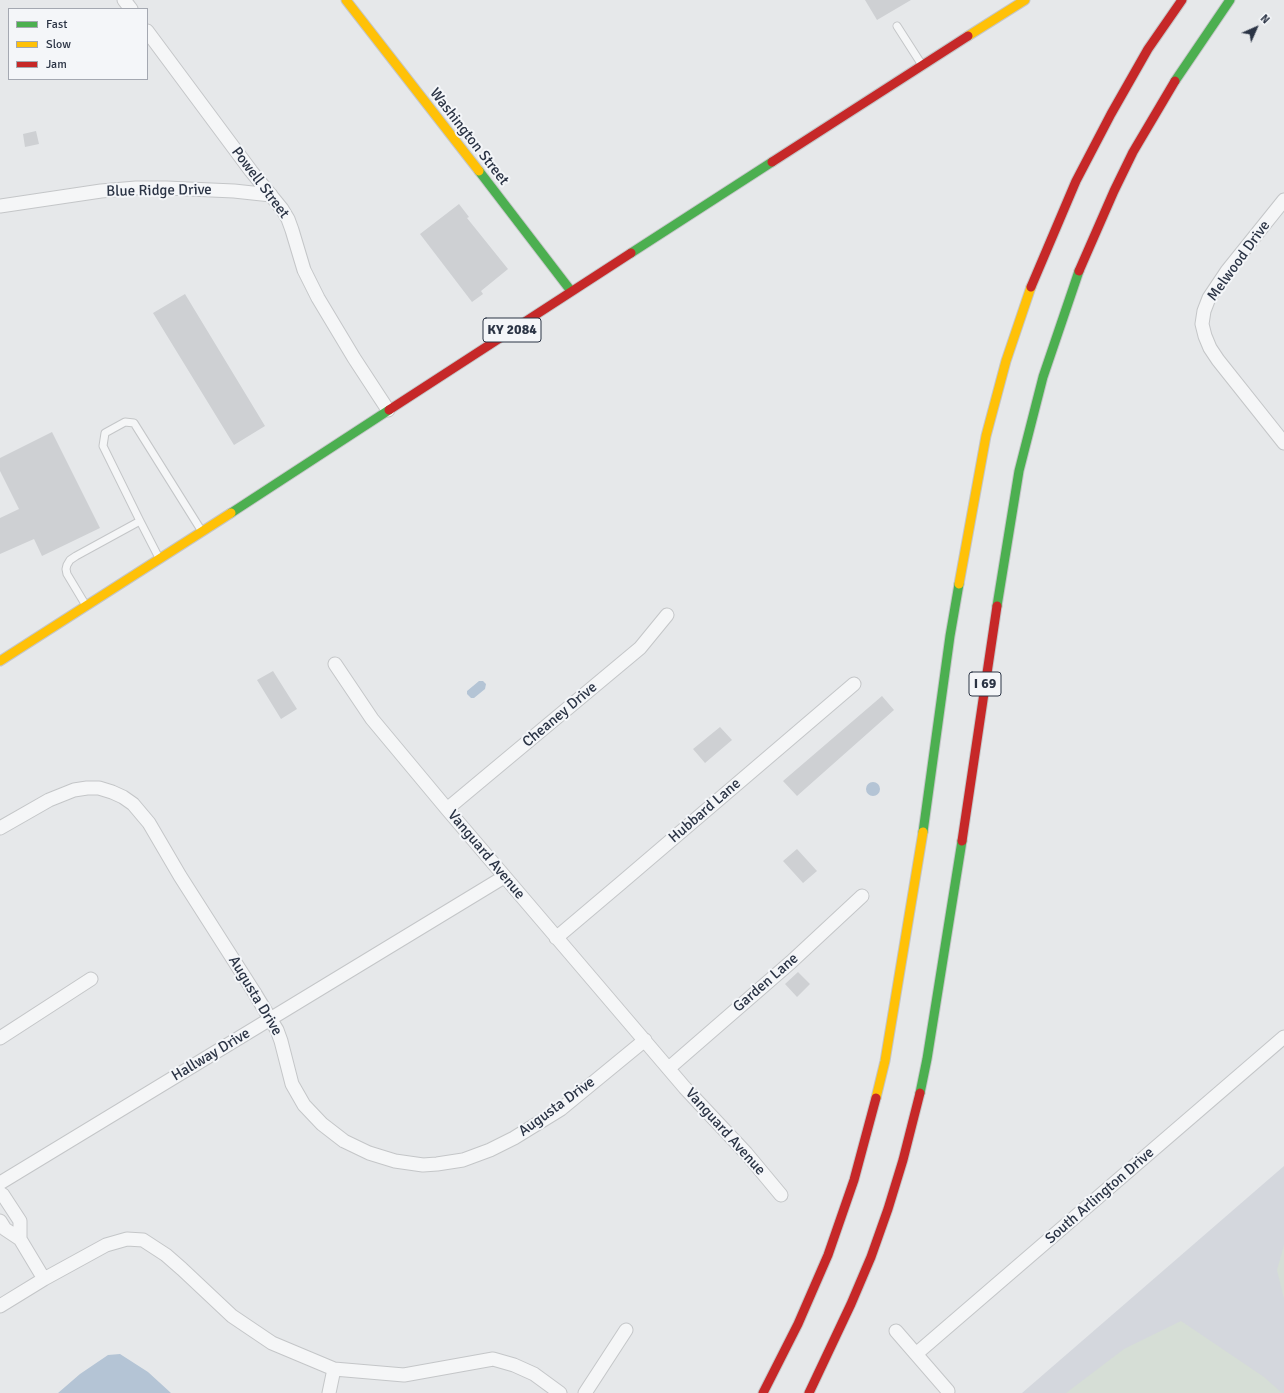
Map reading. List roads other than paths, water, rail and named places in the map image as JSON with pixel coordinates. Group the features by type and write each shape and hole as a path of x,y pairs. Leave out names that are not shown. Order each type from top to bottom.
{"main road":[{"name":"Washington Street","path":"346,0 571,291"},
{"name":"KY 2084","path":"0,661 159,558 202,532 571,291 1025,0"},
{"path":"763,1393 798,1324 828,1255 854,1180 875,1104 885,1061 928,801 950,636 986,436 1006,360 1031,287 1076,181 1111,114 1148,49 1182,0"},
{"name":"I 69","path":"809,1393 851,1304 871,1257 903,1160 916,1110 927,1059 944,957 1018,478 1043,376 1078,273 1096,228 1120,178 1133,152 1173,83 1230,0"}],"street":[{"path":"124,0 130,8"},
{"name":"Powell Street","path":"148,32 288,219 304,270 318,298 354,358 388,410"},
{"name":"Blue Ridge Drive","path":"0,206 101,191 136,188 234,191 271,195"},
{"name":"Melwood Drive","path":"1284,200 1227,271 1209,298 1204,311 1202,324 1210,348 1284,443"},
{"name":"Cheaney Drive","path":"447,810 640,648 667,615"},
{"name":"Vanguard Avenue","path":"335,664 372,719 447,810 685,1088 746,1153 781,1195"},
{"name":"Hubbard Lane","path":"556,938 854,684"},
{"name":"Augusta Drive","path":"0,828 49,800 74,790 99,788 112,792 133,804 149,823 180,876 271,1019 281,1041 289,1073 304,1105 322,1124 344,1141 368,1153 395,1161 423,1165 450,1163 464,1160 490,1150 514,1138 561,1108 645,1040"},
{"name":"Hallway Drive","path":"0,1183 504,877"},
{"name":"Garden Lane","path":"669,1068 791,962 862,896"},
{"path":"0,1038 91,979"},
{"name":"South Arlington Drive","path":"916,1354 1284,1037"},
{"path":"0,1193 3,1195 20,1221 20,1239"},
{"path":"0,1221 5,1229 20,1239 44,1279"},
{"path":"0,1306 44,1279 106,1245 127,1239 143,1240 166,1255 232,1316 272,1343 334,1369 404,1375 493,1359 514,1365 534,1374 560,1393"},
{"path":"585,1393 626,1330"},
{"path":"896,1330 948,1391"},
{"path":"330,1393 334,1369"}],"lane":[{"path":"897,26 922,65"},
{"path":"159,558 102,446 105,433 125,422 134,423 202,532"},
{"path":"86,606 67,574 66,569 70,560 140,521"}],"water":[{"path":"479,681 483,681 486,684 485,689 474,698 471,698 467,694 467,691"},
{"path":"870,782 876,782 880,786 880,792 876,796 870,796 866,792 866,786"},
{"path":"120,1354 148,1372 171,1393 58,1393 80,1374 108,1355"}]}
